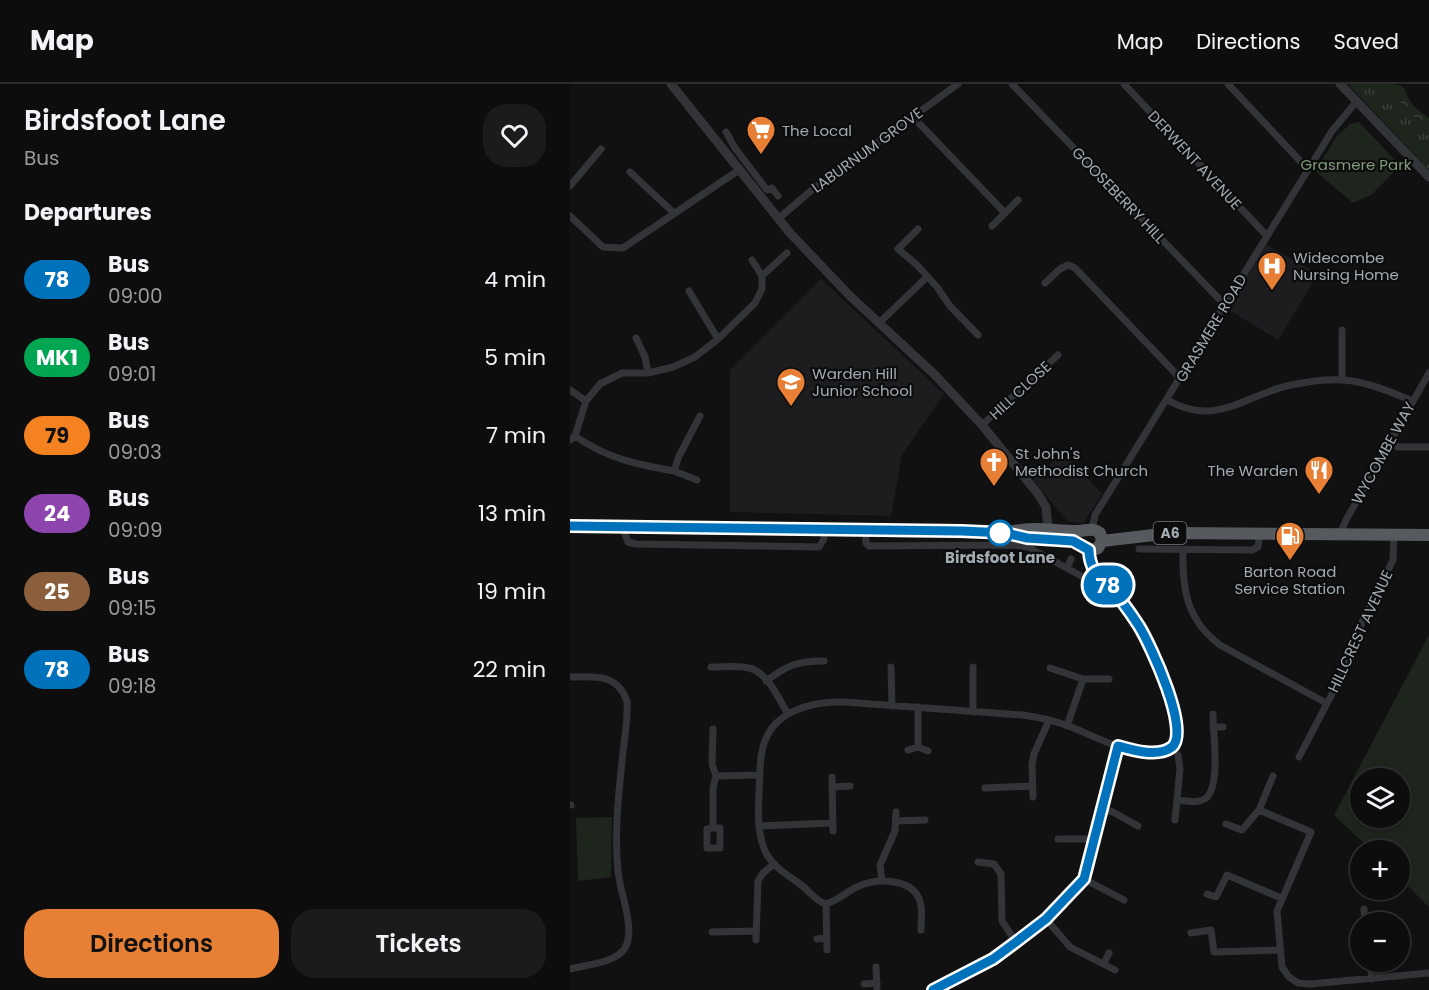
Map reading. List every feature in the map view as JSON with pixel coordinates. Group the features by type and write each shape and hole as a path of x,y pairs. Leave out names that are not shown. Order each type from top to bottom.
{"highway":[{"path":"570,526 1006,533 1027,538 1073,541 1086,548 1098,548 1102,541 1100,533 1089,530 1028,528 1006,533"},
{"path":"1086,548 1081,538 1089,530"},
{"name":"A6","path":"1102,541 1171,533 1429,536"}],"street":[{"path":"672,84 739,170 763,193"},
{"name":"LABURNUM GROVE","path":"778,219 813,189 958,84"},
{"name":"GOOSEBERRY HILL","path":"1012,84 1225,305"},
{"name":"DERWENT AVENUE","path":"1124,84 1267,236"},
{"path":"1228,84 1304,165 1310,168"},
{"path":"1340,84 1429,177"},
{"name":"GRASMERE ROAD","path":"1089,530 1095,515 1332,131 1356,102"},
{"path":"913,117 1005,213"},
{"path":"726,132 778,219 849,295 935,375 982,425 1038,494 1046,507 1048,528"},
{"path":"725,153 735,148"},
{"path":"570,186 601,149"},
{"path":"570,216 603,246 622,248 739,170"},
{"path":"630,172 675,213"},
{"path":"763,193 772,188 778,196"},
{"path":"992,226 1018,200"},
{"path":"918,229 898,249 917,265 950,306 978,335"},
{"path":"762,276 787,254"},
{"path":"697,480 674,471 622,461 573,438 586,401 600,384 622,373 648,373 673,368 695,357 718,339 755,303 762,289 762,276 752,260"},
{"path":"1045,283 1068,265 1075,268 1180,378"},
{"path":"879,323 927,277"},
{"path":"689,291 718,339"},
{"path":"1342,330 1342,380"},
{"path":"636,338 645,357 648,373"},
{"name":"HILL CLOSE","path":"982,425 1058,355"},
{"name":"WYCOMBE WAY","path":"1340,534 1371,474 1429,373"},
{"path":"1167,400 1180,408 1205,412 1228,408 1290,386 1342,380 1379,388 1413,401"},
{"path":"570,390 586,401"},
{"path":"674,471 679,456 700,416"},
{"path":"1390,442 1398,447 1429,447"},
{"path":"625,527 628,542 636,544 819,548 824,539 824,530"},
{"path":"764,530 764,546"},
{"path":"865,530 866,543 869,546 1024,546 1085,578"},
{"path":"1139,549 1251,550 1258,547 1260,534"},
{"name":"HILLCREST AVENUE","path":"1299,756 1355,650 1362,622 1393,560 1394,535"},
{"path":"921,930 921,903 910,886 882,881 857,886 834,902 826,904 815,899 774,864 761,842 759,826 760,775 766,738 778,722 788,714 809,706 831,702 1023,715 1049,720 1118,746 1145,752 1158,751 1172,746 1177,730 1161,671 1139,626 1108,584 1095,573 1086,548"},
{"path":"1183,551 1183,589 1191,611 1207,635 1220,645 1326,703"},
{"path":"1067,568 1071,559"},
{"path":"766,681 792,664 801,661 824,661"},
{"path":"711,667 748,668 757,671 788,714"},
{"path":"891,667 892,705"},
{"path":"973,667 973,712"},
{"path":"1050,668 1083,679 1109,679"},
{"path":"570,677 607,679 617,684 627,701 617,826 618,871 630,928 624,950 615,958 570,969"},
{"path":"1067,726 1083,679"},
{"path":"918,707 918,747"},
{"path":"1178,800 1206,798 1214,785 1213,714"},
{"path":"1033,797 1034,754 1049,720"},
{"path":"1213,727 1223,727"},
{"path":"712,729 712,765 716,776 713,788 713,828"},
{"path":"934,990 993,959 1016,942 1046,919 1084,879 1118,746"},
{"path":"1172,746 1179,761 1175,820"},
{"path":"908,750 918,747 928,751"},
{"path":"716,776 760,775"},
{"path":"1226,824 1242,830 1259,810 1273,776"},
{"path":"759,826 832,827 832,777"},
{"path":"832,787 850,786"},
{"path":"985,789 1032,786"},
{"path":"1101,809 1113,812 1138,826"},
{"path":"1259,810 1311,832 1277,911 1282,967 1289,977 1298,983 1310,984 1429,973"},
{"path":"882,881 880,865 892,840 896,817 925,820"},
{"path":"1058,838 1094,839"},
{"path":"978,862 994,864 1001,874 1002,921 1016,942"},
{"path":"756,940 758,881 763,873 774,864"},
{"path":"1207,894 1216,897 1227,875 1281,898"},
{"path":"1084,879 1117,893 1124,900"},
{"path":"826,904 827,950"},
{"path":"912,916 921,916"},
{"path":"1046,919 1070,946 1081,954 1115,970"},
{"path":"1191,933 1211,930 1214,952 1280,950"},
{"path":"712,932 756,931"},
{"path":"817,939 827,938"},
{"path":"1104,963 1109,953"},
{"path":"864,984 877,986 876,967"},
{"path":"1371,972 1372,979"}],"shaded area":[{"name":"Widecombe Nursing Home","path":"1265,244 1318,274 1278,340 1226,308"},
{"name":"Warden Hill Junior School","path":"821,279 944,394 902,455 891,516 730,512 730,370"},
{"path":"1063,452 1102,494 1084,523 1068,522 1033,480"}],"green space":[{"path":"1348,84 1386,84 1396,90 1403,106 1429,129 1429,170"},
{"path":"1385,84 1399,85 1405,89 1413,105 1429,118 1429,130 1402,105 1396,92"},
{"name":"Grasmere Park","path":"1359,122 1397,162 1399,167 1371,195 1353,203 1315,171 1337,136 1350,124"},
{"path":"1429,635 1429,907 1410,888 1410,840 1360,840 1334,815 1350,785 1350,828 1410,828 1410,768 1359,768"},
{"path":"612,817 611,877 578,881 576,818"}],"bus line":[{"name":"78","path":"570,526 1006,533 1027,538 1073,541 1089,550 1095,573 1108,584 1139,626 1152,651 1168,689 1177,730 1176,742 1167,749 1145,752 1118,746 1084,879 1046,919 993,959 933,990"}],"place":[{"name":"The Local","path":"761,156"},
{"name":"Widecombe Nursing Home","path":"1272,292"},
{"name":"Warden Hill Junior School","path":"791,408"},
{"name":"St John's Methodist Church","path":"994,488"},
{"name":"The Warden","path":"1319,496"},
{"name":"Birdsfoot Lane","path":"1000,533"},
{"name":"Barton Road Service Station","path":"1290,562"}]}
